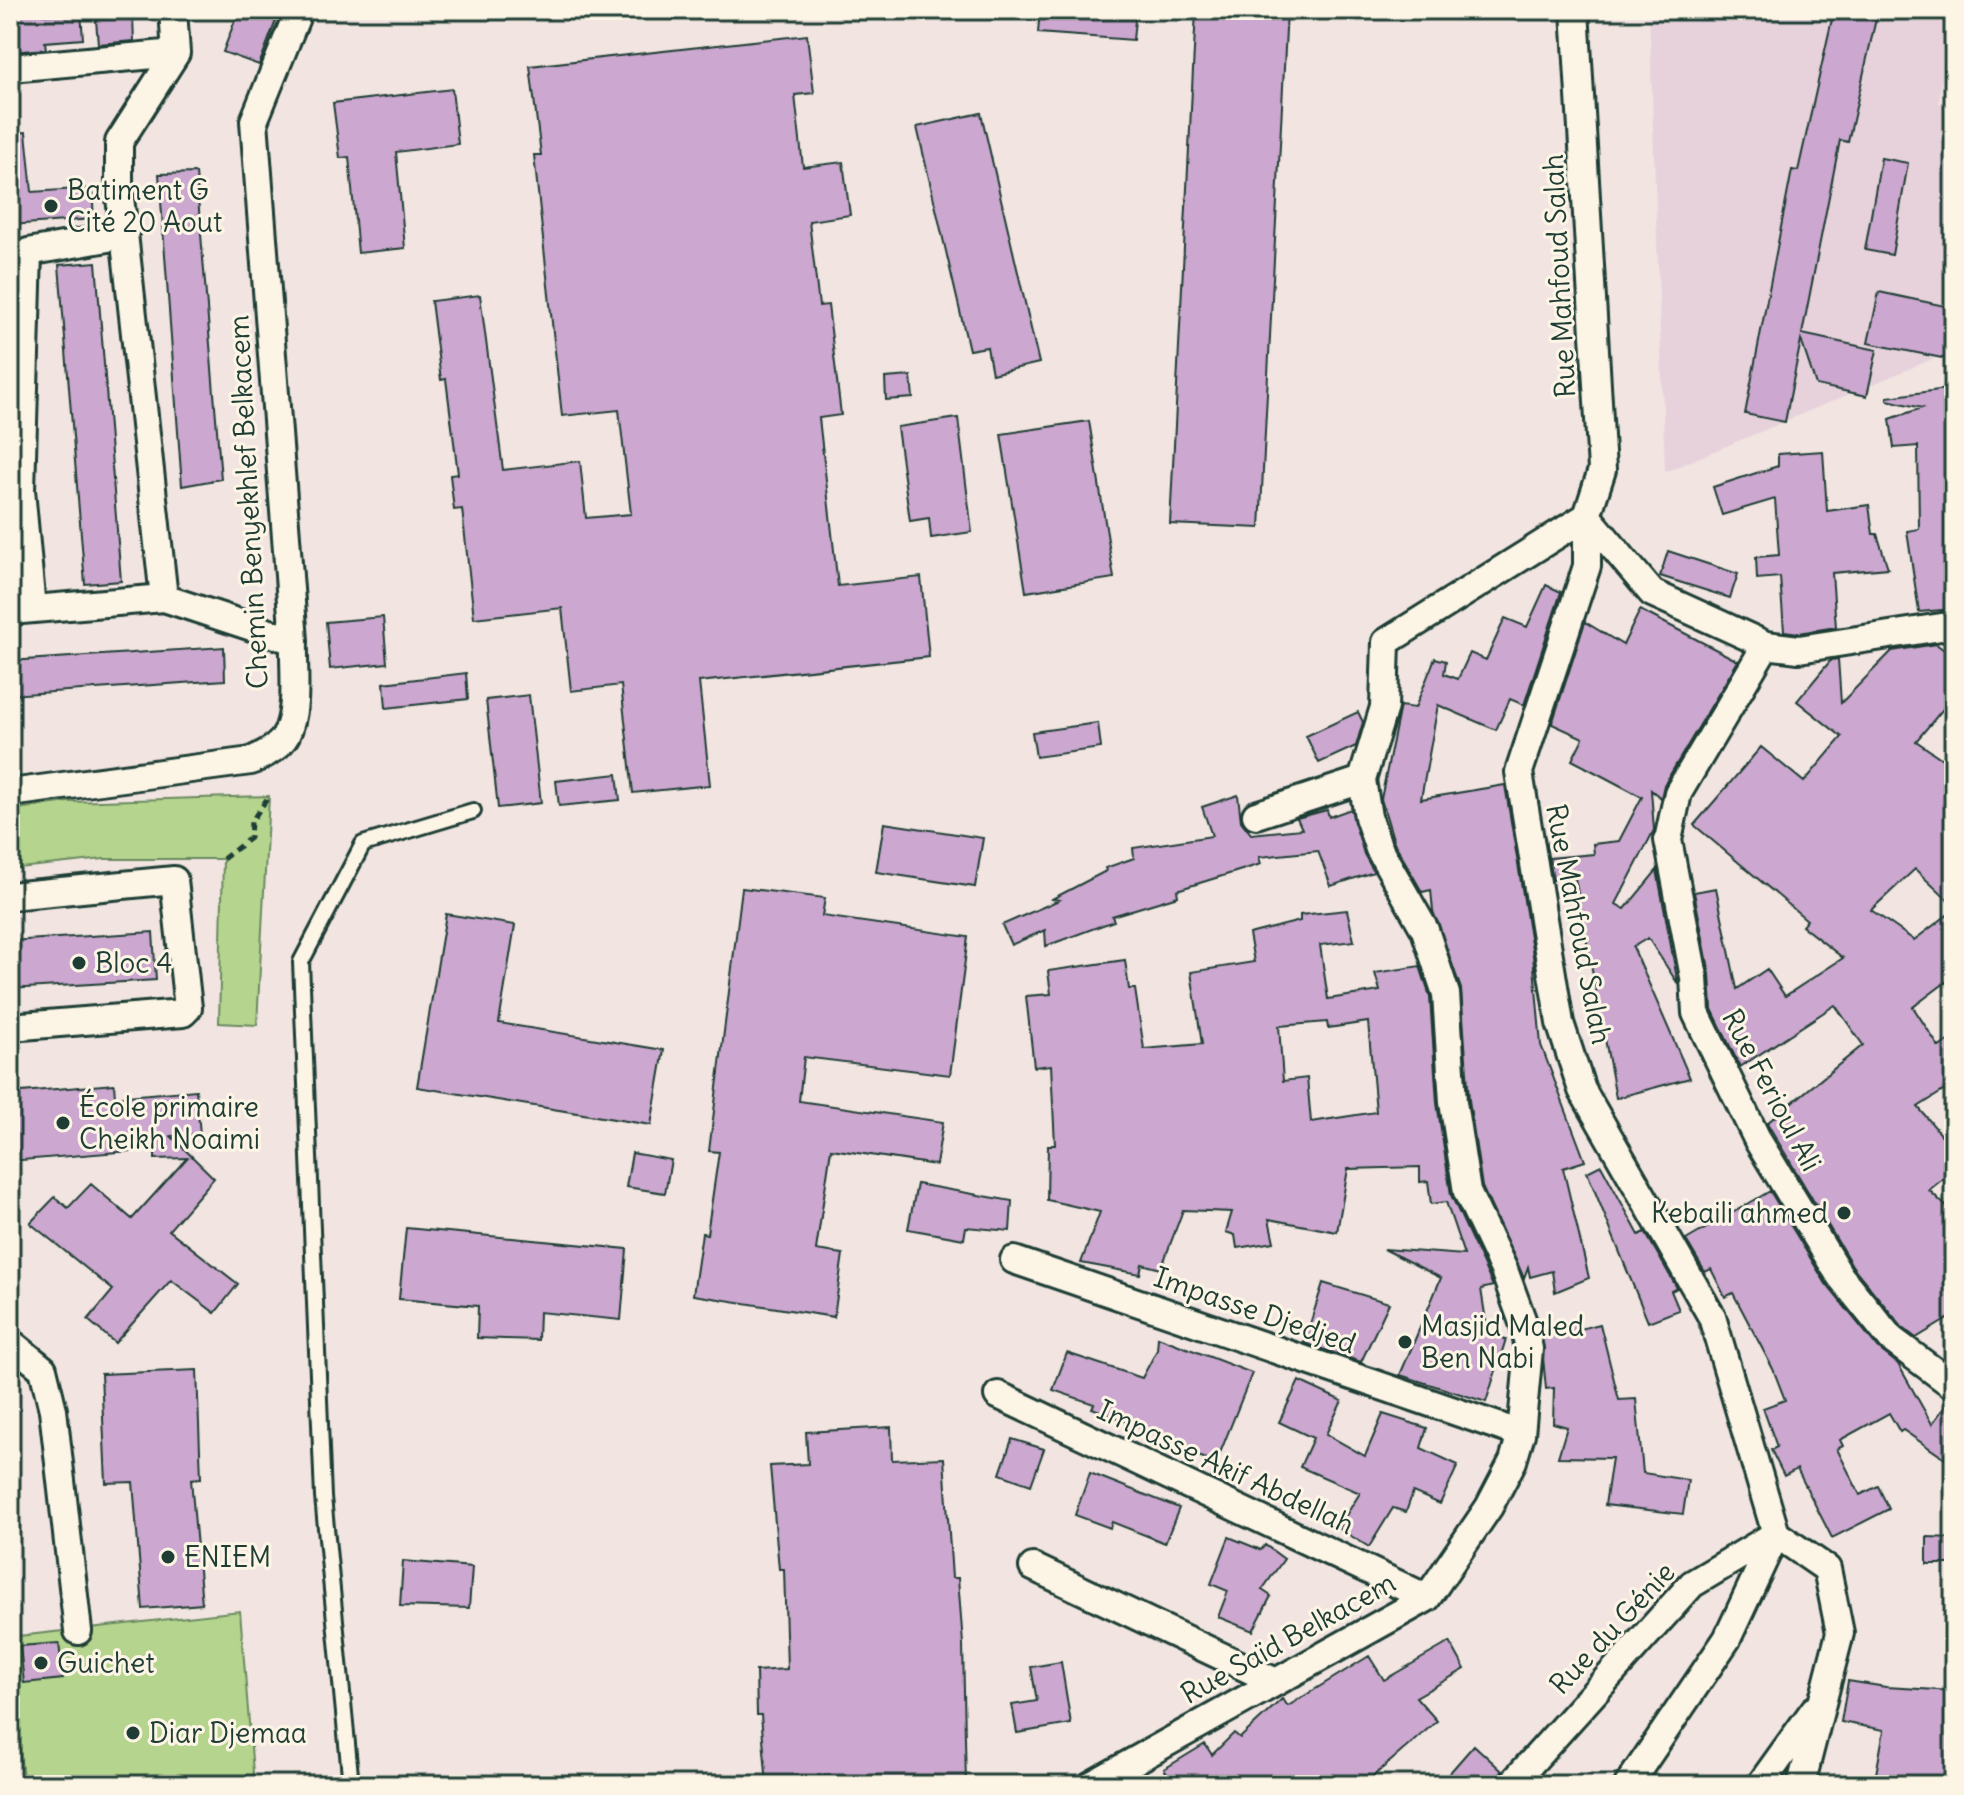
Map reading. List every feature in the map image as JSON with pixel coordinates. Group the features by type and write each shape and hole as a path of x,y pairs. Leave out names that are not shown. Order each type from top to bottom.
{"street":[{"path":"164,598 125,235 119,142 176,53 173,10"},
{"name":"Chemin Benyekhlef Belkacem","path":"10,793 251,761 270,752 286,737 291,716 294,641 254,121 299,10"},
{"name":"Rue Mahfoud Salah","path":"1575,10 1602,470 1587,516 1587,566 1542,693 1519,772 1560,1023 1582,1090 1712,1317 1776,1534"},
{"path":"10,68 176,53"},
{"path":"125,235 19,253 15,490 21,610 164,598 294,641"},
{"path":"1587,516 1652,593 1766,645 1799,649 1954,625"},
{"name":"Rue Saïd Belkacem","path":"1091,1785 1427,1598 1489,1507 1513,1461 1521,1434 1527,1337 1504,1270 1467,1192 1453,1102 1446,994 1425,930 1379,849 1368,817 1362,780 1384,707 1386,642 1587,516"},
{"name":"Rue Ferioul Ali","path":"1766,645 1678,793 1668,840 1694,977 1696,1013 1758,1141 1840,1276 1891,1339 1954,1386"},
{"path":"1256,815 1362,780"},
{"path":"10,896 174,880 188,1008 183,1013 10,1027"},
{"name":"Impasse Djedjed","path":"1014,1260 1521,1434"},
{"path":"10,1342 43,1369 53,1410 78,1631"},
{"name":"Impasse Akif Abdellah","path":"998,1395 1427,1598"},
{"path":"1628,1785 1727,1639 1776,1534 1827,1569 1840,1633 1801,1785"},
{"name":"Rue du Génie","path":"1511,1785 1692,1584 1776,1534"},
{"path":"1033,1567 1276,1682"},
{"path":"1760,1785 1825,1695"}],"lane":[{"path":"351,1785 323,1497 301,962 363,844 473,811"}],"path":[{"path":"223,859 250,838 251,822 269,796"}],"shaded area":[{"path":"1649,10 1950,10 1939,103 1954,107 1954,350 1665,472"}],"green space":[{"path":"269,796 257,1025 219,1023 223,859 104,859 10,869 10,810 68,802"},
{"name":"Diar Djemaa","path":"240,1611 254,1785 24,1785 10,1680 10,1637"}],"building":[{"path":"10,10 43,10 44,15 81,12 83,39 45,42 46,49 11,52"},
{"path":"239,10 280,10 259,65 223,52"},
{"path":"1040,10 1136,10 1133,40 1038,33"},
{"path":"1196,10 1287,10 1260,528 1170,524"},
{"path":"1834,10 1878,10 1848,142 1840,140 1802,334 1877,350 1867,396 1816,385 1801,340 1785,422 1745,414 1792,170 1798,171"},
{"path":"133,18 134,41 98,44 96,20"},
{"path":"807,35 814,93 795,95 803,167 843,162 850,215 809,221 819,306 828,305 841,415 819,418 838,586 921,577 929,657 699,682 710,785 633,793 621,685 571,691 562,608 474,618 462,509 454,510 450,475 458,474 446,379 441,380 431,301 480,295 503,470 580,461 586,518 631,514 619,410 562,416 534,155 541,155 530,66"},
{"path":"452,89 458,144 396,152 405,248 358,253 349,157 340,158 333,103"},
{"path":"981,113 1039,363 992,374 987,347 969,350 917,127"},
{"name":"Batiment G Cité 20 Aout","path":"26,132 32,192 92,188 94,219 10,225 10,133"},
{"path":"1881,158 1908,163 1892,255 1865,250"},
{"path":"196,173 221,479 182,486 159,174"},
{"path":"96,262 121,581 85,584 59,265"},
{"path":"1879,292 1954,308 1947,359 1868,343"},
{"path":"911,376 913,398 886,400 885,378"},
{"path":"1954,388 1954,609 1919,612 1907,531 1919,529 1918,446 1894,448 1890,419 1922,408 1887,400 1887,397"},
{"path":"958,418 972,532 931,538 929,518 910,521 897,427"},
{"path":"1089,421 1114,578 1026,592 1001,434"},
{"path":"1823,451 1827,511 1869,505 1873,534 1877,534 1888,568 1832,573 1836,627 1799,633 1784,631 1780,577 1757,579 1756,557 1779,555 1775,499 1722,515 1713,487 1778,466 1778,454"},
{"path":"1668,551 1738,574 1730,598 1660,576"},
{"path":"1546,585 1561,592 1524,705 1510,699 1496,730 1438,705 1421,799 1505,785 1533,955 1541,1045 1585,1161 1563,1168 1589,1278 1555,1292 1552,1271 1530,1277 1528,1267 1524,1278 1482,1187 1469,1100 1461,989 1433,911 1431,890 1422,892 1394,842 1381,799 1400,706 1415,708 1435,658 1446,661 1444,674 1458,679 1470,653 1486,660 1505,618 1527,627"},
{"path":"1640,610 1738,661 1664,785 1661,798 1651,790 1654,830 1616,904 1625,909 1657,870 1678,984 1648,938 1633,947 1690,1078 1616,1098 1575,878 1553,880 1549,858 1594,854 1593,844 1619,841 1642,797 1572,760 1583,738 1552,724 1585,622 1623,645"},
{"path":"383,617 387,663 330,669 326,622"},
{"path":"1936,644 1954,657 1954,696 1916,741 1954,767 1954,906 1915,869 1871,910 1914,940 1954,910 1954,976 1913,1007 1939,1047 1954,1037 1954,1084 1918,1107 1954,1150 1954,1170 1929,1190 1954,1214 1954,1315 1916,1338 1902,1327 1853,1267 1767,1123 1863,1045 1835,1005 1740,1067 1712,1009 1710,974 1694,892 1716,888 1737,989 1767,969 1785,996 1843,958 1802,926 1807,920 1694,825 1761,747 1804,782 1842,737 1797,701 1831,660 1838,659 1841,703 1892,651"},
{"path":"224,647 225,680 10,695 10,661"},
{"path":"466,673 468,699 386,708 384,683"},
{"path":"529,695 541,803 498,808 486,700"},
{"path":"1358,712 1363,722 1356,746 1319,763 1306,736"},
{"path":"1098,723 1101,748 1036,757 1032,732"},
{"path":"617,774 620,800 559,806 556,781"},
{"path":"1238,795 1241,821 1251,834 1302,829 1297,818 1327,810 1329,817 1351,809 1364,854 1374,872 1331,886 1318,851 1259,857 1261,864 1177,890 1178,896 1112,916 1114,921 1046,946 1045,930 1011,945 1002,925 1059,900 1052,899 1106,871 1105,868 1134,858 1133,848 1212,836 1202,807"},
{"path":"884,823 983,838 975,887 876,872"},
{"path":"742,888 825,898 822,916 968,937 950,1075 804,1057 799,1101 943,1122 936,1165 831,1149 816,1250 843,1254 834,1317 693,1295 702,1233 707,1234 719,1152 709,1151"},
{"path":"1347,910 1354,941 1320,945 1328,999 1380,991 1375,973 1420,966 1430,997 1437,1103 1451,1195 1493,1286 1481,1289 1488,1334 1506,1339 1486,1402 1400,1375 1441,1278 1384,1249 1464,1255 1446,1202 1431,1204 1428,1181 1420,1182 1420,1167 1348,1169 1337,1232 1269,1219 1274,1242 1237,1248 1235,1235 1226,1232 1232,1212 1183,1210 1161,1269 1142,1264 1140,1274 1081,1263 1100,1212 1047,1200 1048,1145 1055,1145 1051,1065 1034,1067 1026,996 1051,994 1048,971 1125,960 1129,989 1135,989 1144,1049 1202,1044 1191,972 1254,962 1249,934 1300,921 1300,915","holes":["1327,1022 1328,1028 1368,1022 1376,1112 1311,1122 1307,1078 1283,1081 1279,1026"]},
{"path":"446,914 515,925 499,1023 664,1050 651,1125 417,1087"},
{"name":"Bloc 4","path":"153,932 156,980 10,989 10,941"},
{"path":"114,1084 115,1097 196,1090 200,1134 171,1136 214,1178 169,1230 238,1284 215,1313 171,1280 115,1343 88,1320 113,1290 30,1223 55,1197 68,1208 91,1184 132,1219 187,1158 155,1159 155,1149 10,1161 10,1093"},
{"path":"632,1153 671,1160 665,1193 626,1187"},
{"path":"1601,1165 1639,1235 1645,1232 1677,1288 1671,1291 1679,1310 1648,1322 1587,1172"},
{"path":"917,1184 1012,1201 1010,1231 966,1227 964,1239 908,1229"},
{"path":"1770,1191 1826,1284 1879,1349 1898,1364 1932,1424 1949,1401 1954,1402 1954,1465 1903,1430 1900,1432 1889,1413 1840,1440 1843,1446 1837,1449 1860,1495 1878,1486 1889,1509 1832,1538 1797,1469 1784,1476 1771,1450 1777,1447 1763,1408 1785,1400 1773,1369 1733,1293 1725,1297 1711,1269 1705,1272 1686,1240"},
{"path":"406,1228 627,1249 621,1320 539,1312 538,1340 477,1338 478,1306 399,1299"},
{"path":"1323,1283 1389,1303 1361,1362 1304,1343"},
{"path":"1575,1321 1576,1330 1600,1324 1619,1400 1636,1399 1643,1473 1688,1480 1683,1514 1605,1505 1612,1458 1558,1457 1567,1427 1553,1423 1554,1388 1546,1389 1540,1326"},
{"path":"1158,1337 1252,1373 1216,1463 1173,1446 1175,1441 1092,1408 1094,1404 1053,1390 1067,1353 1142,1378 1157,1350"},
{"path":"197,1370 201,1478 191,1479 202,1604 143,1609 133,1482 106,1483 101,1374"},
{"path":"1299,1381 1342,1401 1326,1434 1365,1456 1383,1414 1427,1428 1421,1448 1458,1465 1440,1504 1413,1492 1406,1512 1393,1508 1369,1547 1338,1528 1360,1493 1300,1467 1313,1438 1279,1422"},
{"path":"891,1427 892,1460 944,1458 952,1578 958,1578 963,1644 966,1785 767,1785 761,1715 757,1715 756,1671 787,1669 784,1569 779,1569 770,1466 808,1464 806,1432"},
{"path":"1012,1439 1044,1449 1031,1485 1000,1474"},
{"path":"1090,1473 1179,1508 1165,1543 1112,1522 1110,1528 1075,1515"},
{"path":"1229,1537 1261,1550 1265,1545 1284,1559 1262,1590 1271,1596 1253,1631 1218,1617 1228,1591 1211,1584"},
{"path":"1927,1537 1954,1538 1954,1564 1927,1564"},
{"path":"403,1561 472,1567 469,1608 400,1606"},
{"path":"1450,1642 1465,1669 1416,1697 1437,1721 1363,1785 1174,1785 1164,1769 1205,1744 1212,1755 1234,1733 1240,1738 1282,1699 1288,1706 1369,1656 1384,1680"},
{"name":"Guichet","path":"59,1643 63,1679 24,1683 20,1646"},
{"path":"1061,1662 1071,1724 1017,1733 1012,1705 1037,1701 1031,1667"},
{"path":"1848,1681 1886,1687 1954,1691 1954,1769 1950,1785 1920,1785 1921,1782 1876,1774 1884,1730 1841,1722"},
{"path":"1474,1745 1502,1771 1495,1784 1439,1785"}],"place":[{"name":"Batiment G Cité 20 Aout","path":"51,206"},
{"name":"Bloc 4","path":"79,963"},
{"name":"École primaire Cheikh Noaimi","path":"63,1123"},
{"name":"Kebaili ahmed","path":"1844,1213"},
{"name":"Masjid Maled Ben Nabi","path":"1405,1342"},
{"name":"ENIEM","path":"168,1557"},
{"name":"Guichet","path":"41,1663"},
{"name":"Diar Djemaa","path":"133,1733"}]}
